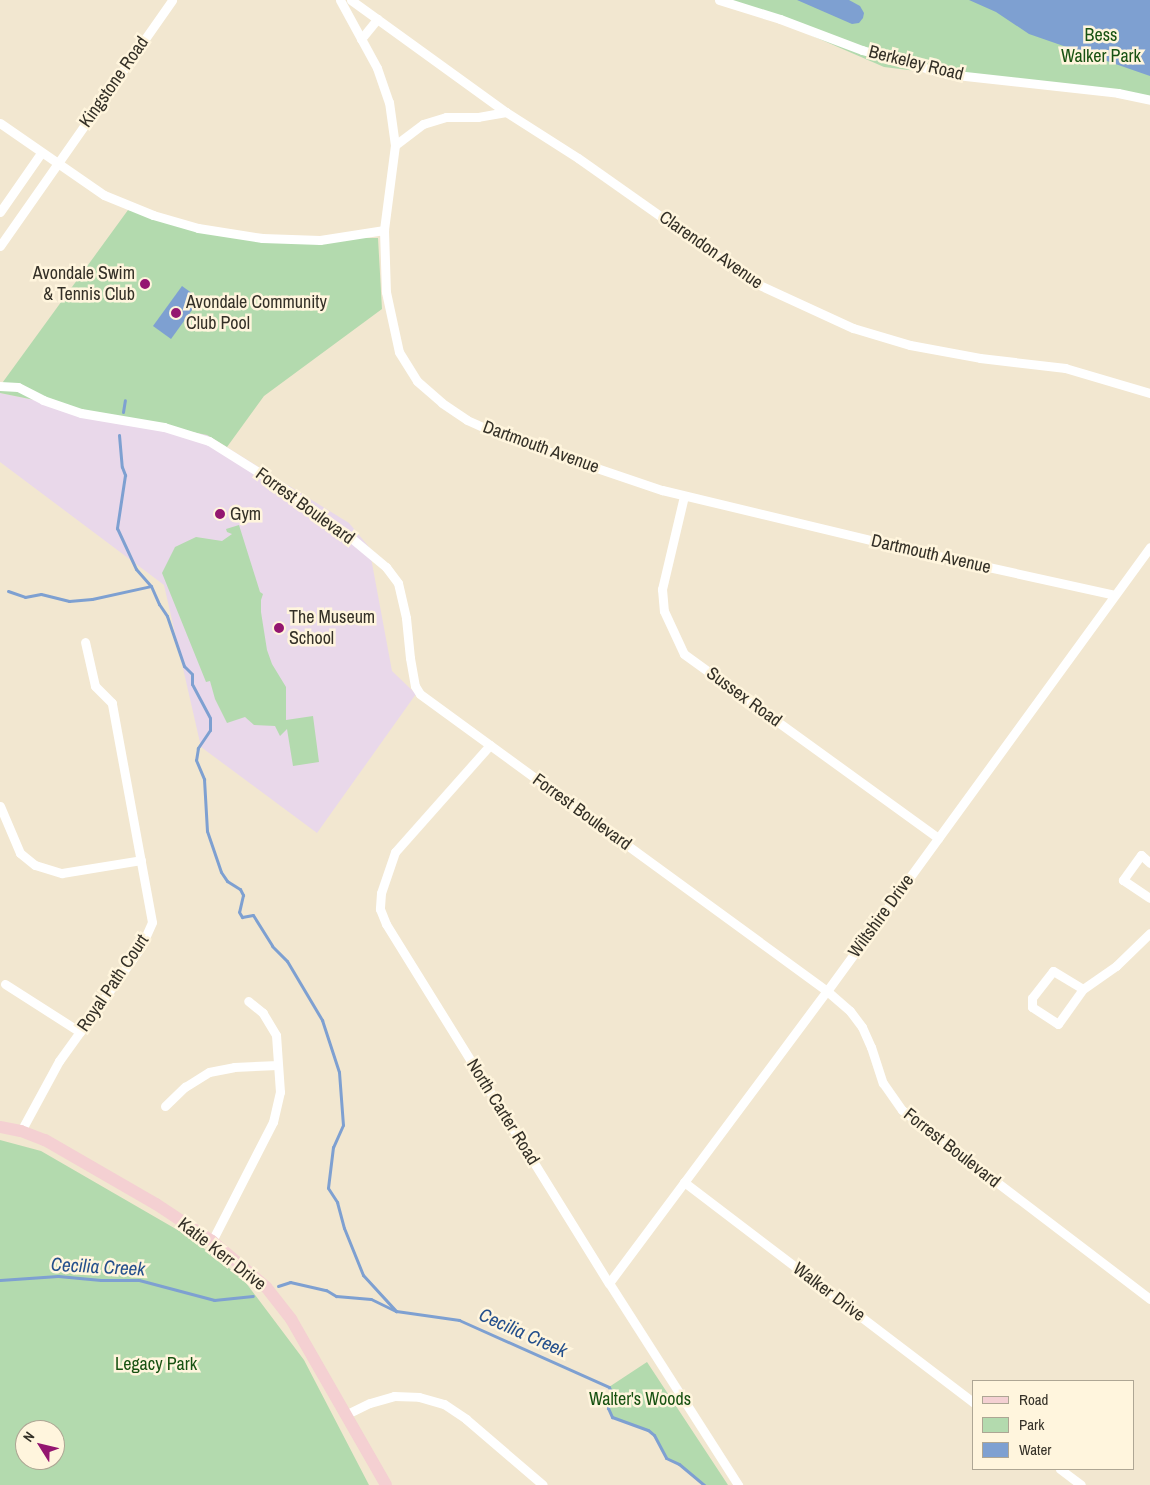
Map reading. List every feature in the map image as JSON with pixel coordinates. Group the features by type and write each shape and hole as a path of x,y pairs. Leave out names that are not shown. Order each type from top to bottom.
{"street":[{"name":"Kingstone Road","path":"0,246 172,0"},
{"name":"Dartmouth Avenue","path":"340,0 377,68 389,102 395,145 384,230 386,292 399,352 417,381 466,420 505,437 684,496 937,556 1114,595"},
{"name":"Clarendon Avenue","path":"351,0 506,112 578,158 755,283 853,328 910,345 980,358 1065,368 1150,393"},
{"name":"Berkeley Road","path":"719,0 780,19 862,50 947,74 1118,93 1150,100"},
{"path":"360,38 377,19"},
{"path":"395,145 423,124 446,117 478,117 506,112"},
{"path":"0,123 104,195 153,215 198,228 262,238 320,240 384,230"},
{"path":"0,212 41,153"},
{"name":"Forrest Boulevard","path":"0,386 10,385 43,400 81,413 164,427 209,441 282,487 350,536 386,567 398,583 406,618 415,686 420,694 827,991 850,1011 862,1027 872,1048 883,1083 902,1110 1150,1300"},
{"name":"Sussex Road","path":"684,496 662,589 664,610 684,654 938,838"},
{"name":"Wiltshire Drive","path":"609,1283 827,991 1150,548"},
{"name":"Royal Path Court","path":"21,1131 59,1061 141,947 152,922 112,703 95,686 85,642"},
{"name":"North Carter Road","path":"490,745 395,852 381,893 380,909 386,924 609,1283 738,1485"},
{"path":"0,806 20,853 34,865 62,873 141,860"},
{"path":"1150,863 1141,855 1123,880 1150,898"},
{"path":"1083,989 1053,971 1032,998 1032,1007 1058,1024 1083,989 1116,966 1150,933"},
{"path":"5,984 80,1032"},
{"path":"212,1242 274,1122 280,1092 276,1035 263,1013 248,1002"},
{"path":"165,1106 184,1087 209,1072 234,1066 278,1065"},
{"name":"Katie Kerr Drive","path":"0,1127 21,1131 45,1140 156,1204 212,1242 266,1287 291,1319 348,1414 386,1485"},
{"name":"Walker Drive","path":"684,1182 972,1401"},
{"path":"348,1414 370,1403 394,1396 419,1397 444,1404 466,1420 543,1485"},
{"path":"1061,1470 1081,1485"}],"shaded area":[{"name":"The Museum School","path":"0,393 207,435 349,523 369,547 392,671 416,694 317,833 201,747 164,585 0,462"}],"green space":[{"name":"Bess Walker Park","path":"730,0 1150,0 1150,100 884,67"},
{"path":"128,210 252,238 378,238 382,309 264,396 227,447 207,435 0,393 0,386"},
{"path":"239,525 260,592 263,594 261,612 267,650 272,664 286,687 286,720 313,716 319,762 293,766 287,729 280,736 275,726 254,725 245,717 227,723 215,699 210,681 206,682 162,573 175,547 196,537 222,541 232,534 227,532 226,529"},
{"name":"Legacy Park","path":"0,1140 41,1151 188,1236 243,1279 304,1360 369,1485 0,1485"},
{"name":"Walter's Woods","path":"647,1362 728,1485 704,1485 679,1464 666,1458 654,1435 648,1430 612,1417 608,1408 612,1394 609,1387"}],"water":[{"path":"797,0 849,0 860,6 864,13 863,18 859,23 852,24"},
{"path":"969,0 1150,0 1150,76 1029,34 996,12"},
{"name":"Avondale Community Club Pool","path":"182,286 200,299 171,339 153,326"}],"waterway":[{"path":"123,412 125,400"},
{"path":"119,435 122,467 125,475 117,528 136,569 151,586 167,616 184,666 192,674 192,684 210,718 210,730 198,748 196,760 204,779 207,831 221,872 227,881 240,889 243,895 239,912 242,917 253,915 272,946 287,961 322,1020 339,1072 343,1125 333,1147 328,1188 337,1202 344,1228 363,1275 396,1311"},
{"path":"8,591 25,597 41,594 69,601 92,599 151,586"},
{"name":"Cecilia Creek","path":"0,1280 58,1276 101,1280 139,1280 214,1300 253,1296"},
{"name":"Cecilia Creek","path":"278,1286 290,1282 326,1290 336,1296 371,1299 396,1311 459,1320 609,1387 612,1394 608,1408 612,1417 648,1430 654,1435 666,1458 679,1464 704,1485"}],"place":[{"name":"Avondale Swim & Tennis Club","path":"145,284"},
{"name":"Avondale Community Club Pool","path":"176,313"},
{"name":"Gym","path":"220,514"},
{"name":"The Museum School","path":"279,628"}]}
